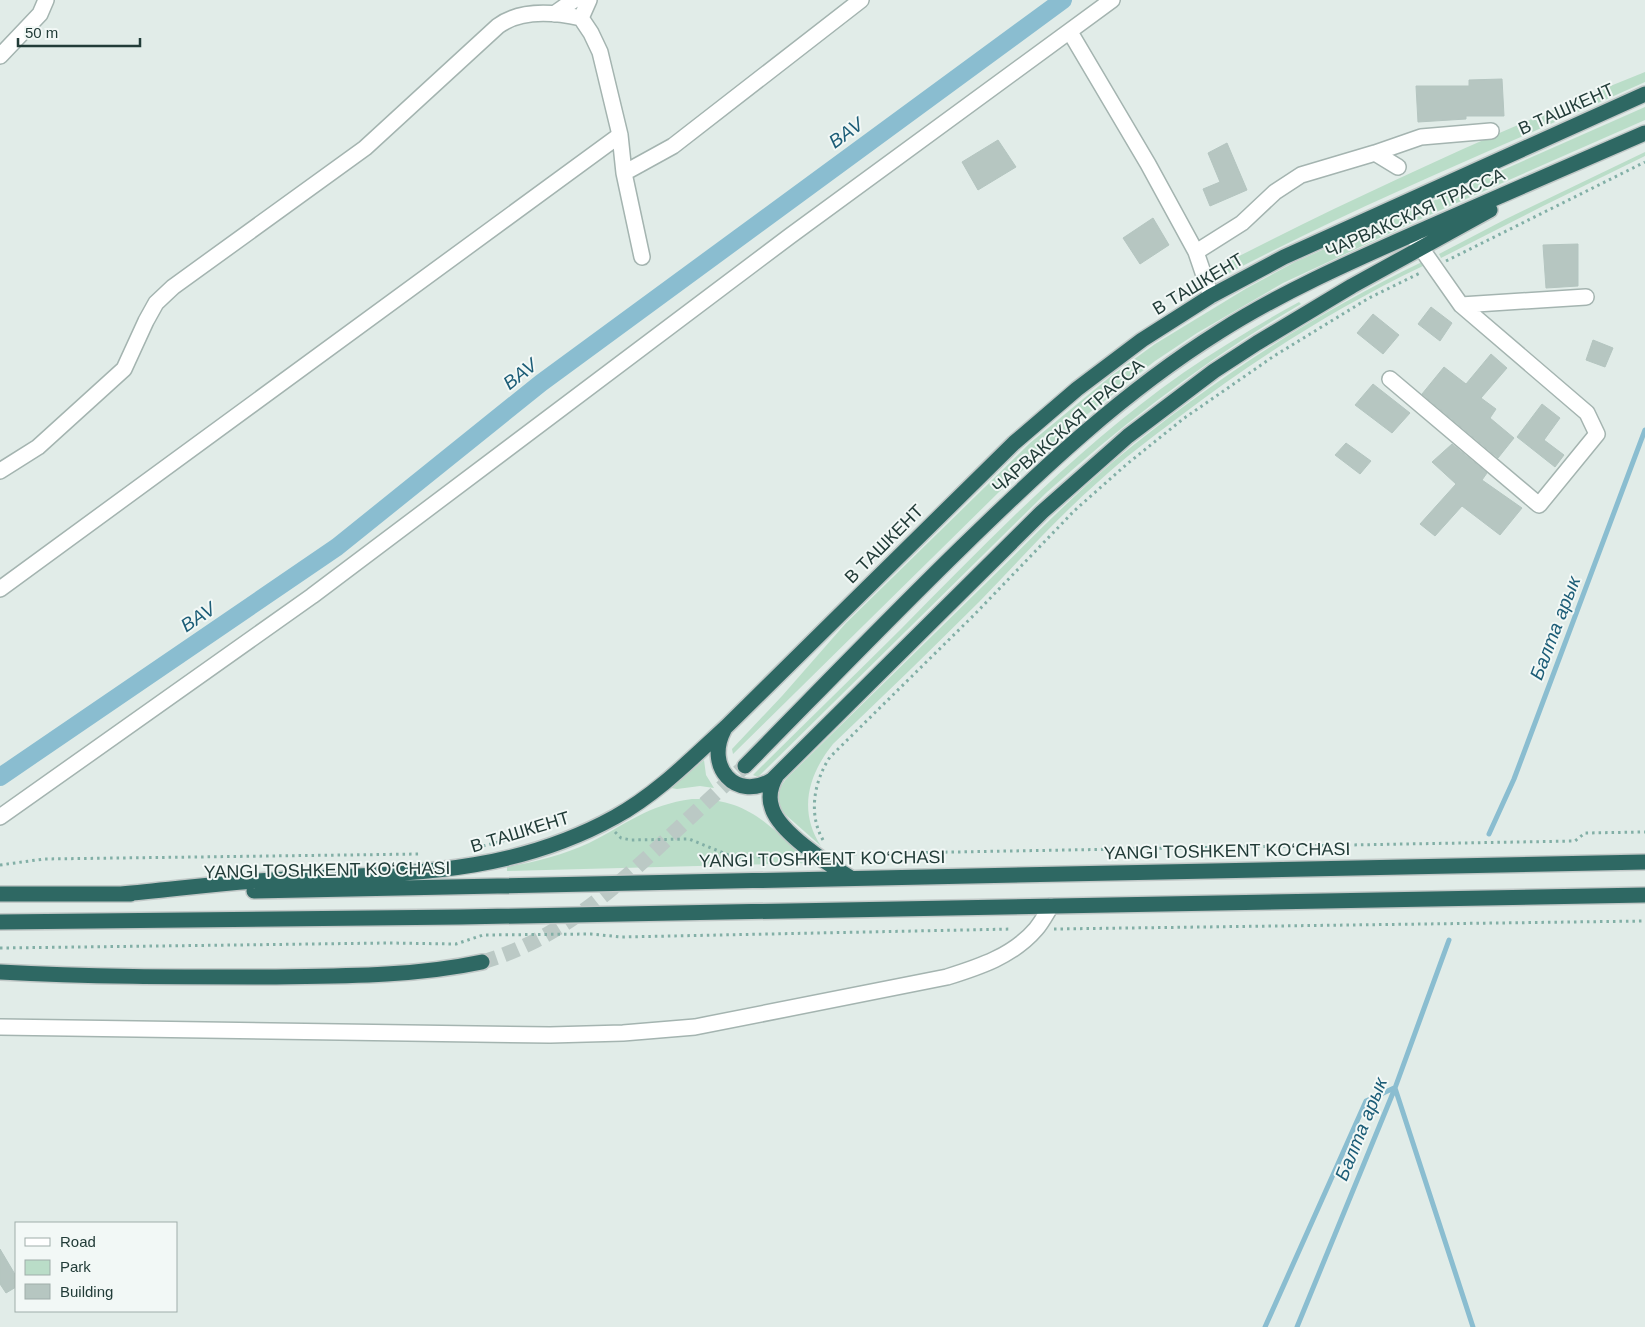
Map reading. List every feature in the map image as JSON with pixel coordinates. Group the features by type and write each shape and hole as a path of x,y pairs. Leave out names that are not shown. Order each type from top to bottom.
{"highway":[{"name":"В ТАШКЕНТ","path":"121,894 288,879 436,871 494,862 555,845 617,816 658,787 726,727 985,471 1076,389 1116,359 1176,318 1254,272 1322,239 1645,94"},
{"name":"ЧАРВАКСКАЯ ТРАССА","path":"745,766 878,630 1008,502 1076,439 1140,386 1220,331 1275,299 1348,263 1645,134"},
{"path":"726,727 720,740 718,752 719,765 726,776 738,784 752,786 765,784 777,775 1042,512 1128,436 1214,371 1257,343 1344,291 1558,171"},
{"path":"777,775 770,792 771,804 775,815 813,854 849,877"},
{"name":"YANGI TOSHKENT KO‘CHASI","path":"0,894 121,894 849,877 1645,862"},
{"path":"0,922 471,916 1645,895"},
{"path":"0,972 123,977 333,976 412,972 482,962"}],"street":[{"path":"0,56 40,14 46,0"},
{"path":"554,14 574,0"},
{"path":"581,18 589,0"},
{"path":"624,173 673,146 861,0"},
{"path":"0,817 312,596 790,236 1112,0"},
{"path":"0,471 38,446 124,369 156,303 173,287 365,148 506,20 515,16 554,14 581,18 591,33 600,52 620,135 624,173 642,257"},
{"path":"1070,32 1148,164 1196,252 1211,296"},
{"path":"1196,252 1242,223 1275,192 1301,175 1421,137 1491,131"},
{"path":"0,589 620,135"},
{"path":"1375,153 1398,167"},
{"path":"1390,380 1538,505 1598,434 1587,412 1461,306 1412,235"},
{"path":"1461,306 1586,297"},
{"path":"0,1028 540,1035 623,1033 695,1028 947,977 998,958 1020,944 1036,929 1051,906"}],"path":[{"path":"825,843 816,823 814,800 821,773 830,757 975,614 1074,511 1127,464 1183,419 1243,377 1289,346 1369,298 1645,162"},
{"path":"0,948 389,943 446,945 465,942 483,934 591,934 622,937 1036,929 1645,921"}],"green space":[{"path":"1645,72 1645,82 1376,201 1218,279 1212,270 1426,166"},
{"path":"1645,107 1645,120 1416,221 1283,283 1197,333 1155,361 1061,435 999,492 733,754 732,749 782,696 846,623 1030,443 1111,376 1155,344 1247,288 1295,262"},
{"path":"1645,152 1645,156 1441,258 1439,254 1506,219"},
{"path":"1422,262 1423,266 1359,299 1297,335 1237,375 1127,457 1067,511 925,656 833,744 824,756 812,781 808,807 814,833 821,846 779,809 779,792 782,784 788,777 1047,522 1114,461 1186,404 1262,352 1341,304"},
{"path":"1299,302 1301,304 1201,368 1106,441 1046,493 758,777 753,775 1002,528 1072,462 1145,401 1183,373 1240,336"},
{"path":"704,760 706,775 714,788 700,786 671,788"},
{"path":"692,799 729,803 744,809 770,826 809,863 507,871 507,867 549,858 589,843 638,816 662,806"}],"building":[{"path":"1502,79 1504,116 1466,116 1466,119 1418,122 1416,86 1469,86 1469,80"},
{"path":"998,140 1016,167 978,190 962,162"},
{"path":"1227,143 1247,190 1210,206 1203,189 1220,182 1208,153"},
{"path":"1153,218 1169,245 1140,264 1123,238"},
{"path":"1578,244 1578,286 1546,288 1543,245"},
{"path":"1431,307 1452,323 1440,341 1418,324"},
{"path":"1373,314 1399,335 1383,354 1357,333"},
{"path":"1593,340 1613,348 1605,367 1586,360"},
{"path":"1491,354 1507,368 1481,398 1496,409 1490,418 1514,438 1498,458 1422,394 1444,367 1466,384"},
{"path":"1373,384 1410,413 1392,433 1355,405"},
{"path":"1542,404 1560,418 1544,440 1564,455 1555,467 1517,437"},
{"path":"1346,443 1371,461 1360,474 1335,455"},
{"path":"1452,444 1487,473 1482,480 1522,508 1500,535 1462,506 1435,536 1420,524 1456,484 1432,462"},
{"path":"0,1249 15,1274 15,1288 6,1293 0,1284"}],"waterway":[{"name":"BAV","path":"0,777 337,547 541,383 1063,0"},
{"name":"Балта арык","path":"1489,834 1514,779 1645,430"},
{"name":"Балта арык","path":"1297,1327 1395,1088 1449,940"},
{"path":"1265,1327 1366,1101 1394,1088"},
{"path":"1395,1088 1473,1327"}],"tunnel":[{"path":"482,962 509,953 534,941 559,928 582,912 625,877 745,766"}]}
